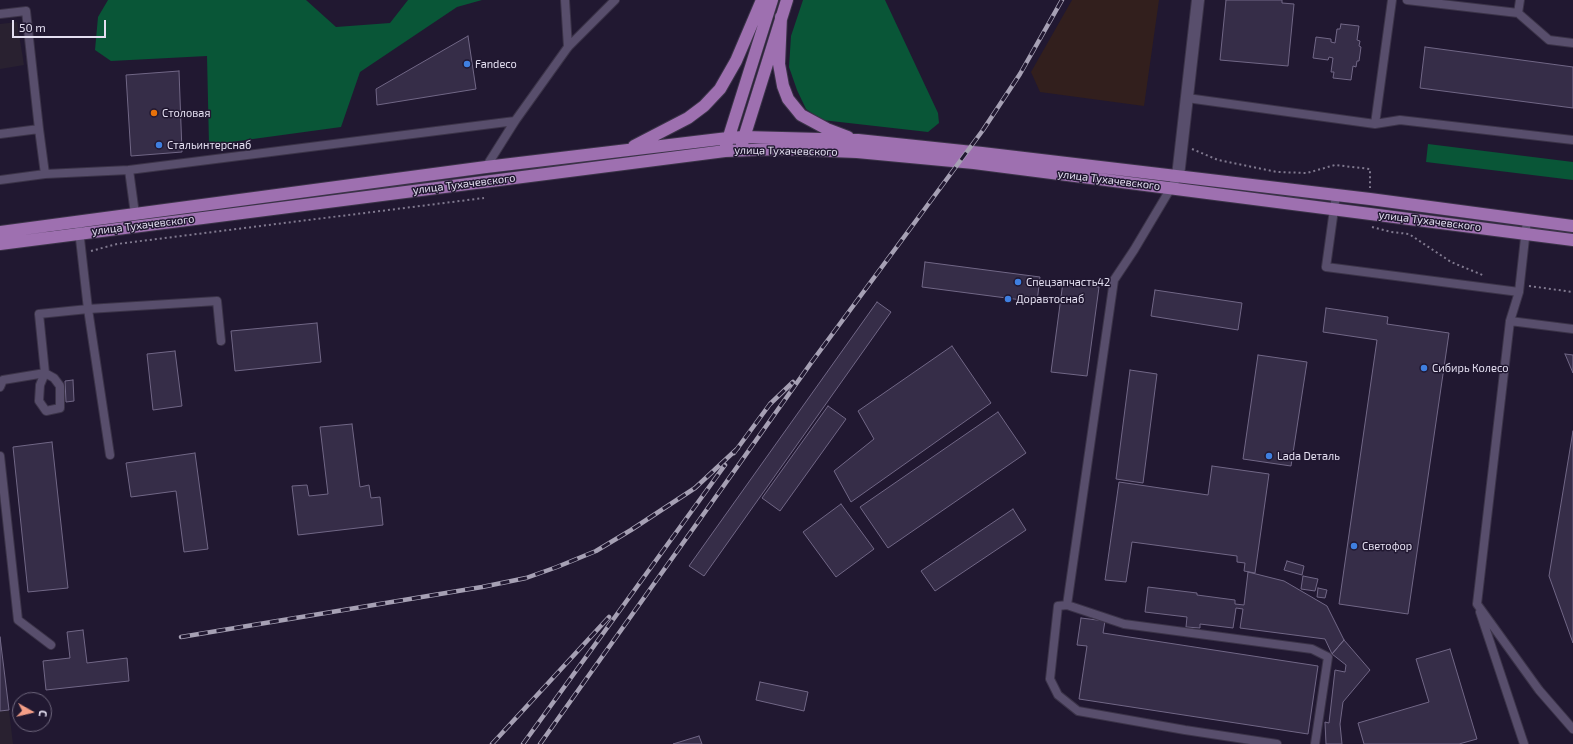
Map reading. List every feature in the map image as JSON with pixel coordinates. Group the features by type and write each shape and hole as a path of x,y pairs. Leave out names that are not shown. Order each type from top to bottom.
{"main road":[{"path":"626,150 688,118 704,106 720,89 736,61 762,0"},
{"path":"725,151 772,0"},
{"path":"741,150 787,0"},
{"path":"781,17 779,64 783,86 788,99 801,115 827,130 858,140"},
{"name":"улица Тухачевского","path":"0,244 135,214 486,167 744,137 858,140 982,153 1370,199 1573,226"},
{"name":"улица Тухачевского","path":"0,232 79,227 725,151 780,149 872,154 974,163 1573,240"}],"street":[{"path":"1178,176 1198,0"}],"lane":[{"path":"565,0 568,47"},
{"path":"486,167 515,121 568,47 614,0"},
{"path":"1375,124 1392,0"},
{"path":"1407,0 1518,13 1549,40 1573,43"},
{"path":"1518,13 1520,0"},
{"path":"0,14 26,11 45,174"},
{"path":"1187,98 1375,124 1400,120 1573,140"},
{"path":"0,180 45,174 129,170 515,121"},
{"path":"0,134 39,129"},
{"path":"129,170 135,214"},
{"path":"1067,605 1114,280 1178,176"},
{"path":"1336,195 1326,267 1520,288"},
{"path":"1524,744 1477,604 1510,321 1520,288 1527,220"},
{"path":"79,227 88,310 110,455"},
{"path":"0,387 3,380 45,373 39,314 217,302 221,341"},
{"path":"1510,321 1573,329"},
{"path":"0,456 18,620 51,645"},
{"path":"1477,604 1539,690 1573,728"},
{"path":"1277,744 1258,743 1078,711 1058,695 1050,679 1058,606 1067,605 1124,624 1312,649 1328,657 1315,744"}],"path":[{"path":"1182,145 1218,160 1278,172 1307,173 1335,165 1370,169 1370,199"},
{"path":"81,254 117,244 484,198"},
{"path":"1369,213 1368,226 1391,232 1409,234 1451,262 1491,278"},
{"path":"1520,288 1573,292"}],"shaded area":[{"path":"1072,0 1159,0 1144,106 1040,92 1031,72"},
{"path":"17,22 24,65 0,69 0,24"},
{"path":"0,637 9,710 13,744 0,744"}],"green space":[{"path":"108,0 306,0 336,27 390,23 408,0 482,0 457,7 360,72 341,127 209,145 207,56 111,61 95,50 98,17"},
{"path":"803,0 885,0 938,113 939,123 928,132 822,120 806,109 797,90 789,67 791,36"},
{"path":"1428,144 1573,162 1573,180 1426,162"}],"building":[{"path":"1226,0 1282,0 1282,3 1294,4 1288,66 1220,60"},
{"path":"1341,24 1359,26 1357,40 1360,41 1359,46 1361,47 1359,61 1357,61 1356,67 1353,66 1351,80 1333,78 1334,72 1331,72 1333,58 1329,57 1328,60 1313,58 1316,37 1331,39 1331,42 1335,43 1337,29 1340,29"},
{"path":"468,36 476,89 377,105 376,89"},
{"path":"1425,47 1573,67 1573,108 1420,88"},
{"path":"179,71 182,152 131,156 126,75"},
{"path":"925,262 1040,277 1037,302 922,287"},
{"path":"1063,282 1099,287 1087,376 1051,372"},
{"path":"1155,290 1242,303 1238,330 1151,316"},
{"path":"877,302 891,312 704,576 689,566"},
{"path":"1326,308 1388,317 1387,324 1449,333 1408,614 1339,604 1377,340 1323,332"},
{"path":"317,323 321,362 235,371 231,331"},
{"path":"952,346 991,403 851,502 834,471 874,439 858,411"},
{"path":"175,351 182,406 153,410 147,354"},
{"path":"1565,354 1573,355 1573,373"},
{"path":"1258,355 1307,362 1291,466 1243,459"},
{"path":"1130,370 1157,374 1143,483 1116,479"},
{"path":"73,380 74,401 66,402 65,381"},
{"path":"828,406 846,419 780,511 762,498"},
{"path":"998,412 1026,453 888,548 860,507"},
{"path":"352,424 360,487 369,485 371,498 380,497 383,525 298,535 292,486 307,485 309,496 328,494 320,427"},
{"path":"1573,431 1573,643 1549,576"},
{"path":"52,442 68,588 28,592 13,447"},
{"path":"195,453 208,549 184,552 176,491 131,497 126,463"},
{"path":"1212,466 1269,474 1255,573 1244,571 1245,563 1237,562 1237,556 1132,542 1126,582 1105,580 1119,482 1208,495"},
{"path":"841,504 874,549 836,577 803,532"},
{"path":"1013,509 1026,530 935,591 921,571"},
{"path":"1287,561 1304,566 1302,575 1284,570"},
{"path":"1248,572 1284,581 1327,606 1344,640 1332,654 1325,639 1240,628 1243,609 1236,608 1233,628 1200,624 1200,628 1186,627 1187,617 1145,612 1148,587 1197,593 1197,595 1235,600 1235,604 1244,605"},
{"path":"1303,576 1318,579 1315,591 1301,589"},
{"path":"1318,588 1327,590 1325,598 1317,597"},
{"path":"1081,618 1105,621 1103,633 1318,666 1308,734 1079,699 1087,646 1077,645"},
{"path":"83,630 87,663 127,658 129,681 46,690 43,661 70,658 67,632"},
{"path":"0,637 9,710 0,711"},
{"path":"1344,640 1370,670 1343,702 1340,724 1342,744 1326,744 1325,722 1329,723 1335,670 1345,672 1346,665 1332,654"},
{"path":"1450,649 1477,739 1459,744 1364,744 1358,723 1429,702 1416,659"},
{"path":"760,682 808,692 804,711 756,700"},
{"path":"699,736 702,744 673,744"}],"railway":[{"path":"540,744 811,363 983,130 1020,74 1062,0"},
{"path":"734,453 770,404 793,382"},
{"path":"181,637 482,587 526,578 596,551 631,530 695,488 738,448"},
{"path":"523,744 725,465"},
{"path":"492,744 609,617"}],"place":[{"name":"Fandeco","path":"467,64"},
{"name":"Столовая","path":"154,113"},
{"name":"Стальинтерснаб","path":"159,145"},
{"name":"Спецзапчасть42","path":"1018,282"},
{"name":"Доравтоснаб","path":"1008,299"},
{"name":"Сибирь Колесо","path":"1424,368"},
{"name":"Lada Dеталь","path":"1269,456"},
{"name":"Светофор","path":"1354,546"}]}
